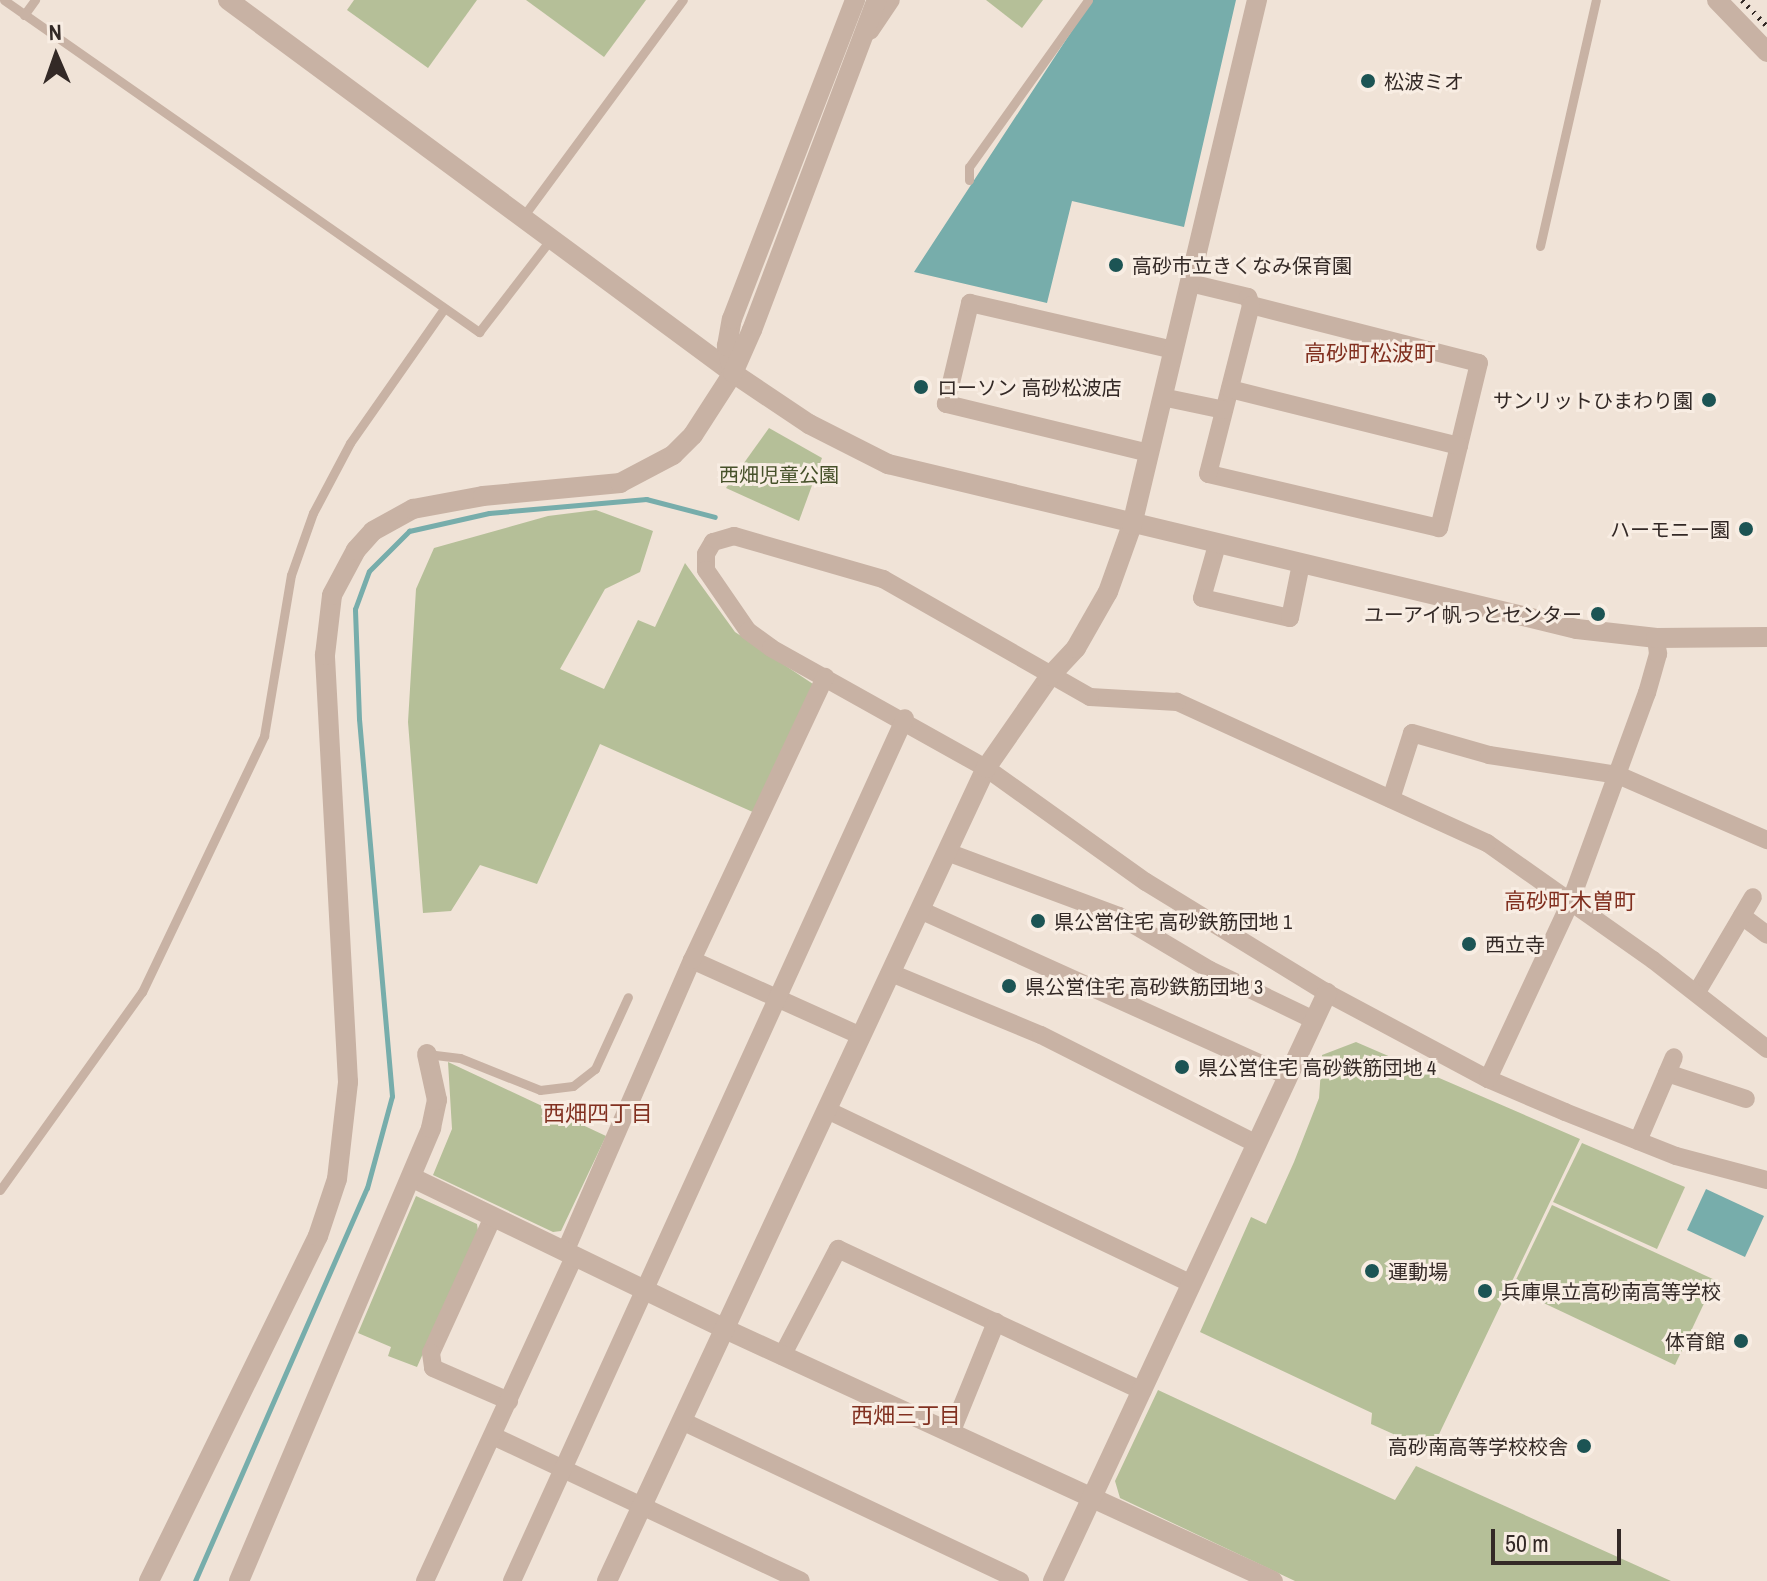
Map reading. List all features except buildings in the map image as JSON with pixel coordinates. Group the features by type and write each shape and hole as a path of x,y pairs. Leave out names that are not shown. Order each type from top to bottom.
{"street":[{"path":"228,0 525,214 733,373 809,424 888,464 1132,525 1577,629 1656,638 1767,637"},
{"path":"733,373 727,346 732,319 855,0"},
{"path":"149,1581 318,1236 337,1179 348,1082 325,640 332,595 344,570 373,531 413,509 468,498 620,483 648,471 693,435 733,373 877,0"},
{"path":"864,39 891,0"},
{"path":"609,1580 986,768 1050,676 1076,648 1108,592 1132,525 1257,0"},
{"path":"1717,0 1767,52"},
{"path":"1190,283 1248,297 1251,305 1208,474 1439,528 1479,363 1251,305"},
{"path":"1149,453 946,404 970,303 1174,350"},
{"path":"1230,389 1459,446"},
{"path":"1162,397 1224,410"},
{"path":"1767,1049 1697,992 1487,843 1177,702 1090,697 883,579 734,536 713,542 706,570 748,631 825,677 905,718 986,768 1146,882 1327,993 1488,1079 1638,1141 1767,1180"},
{"path":"1217,545 1202,598 1290,618 1301,564"},
{"path":"1488,1079 1570,903 1618,775 1658,654 1656,638"},
{"path":"425,1581 509,1401 692,960 825,677"},
{"path":"512,1581 646,1291 774,997 905,718"},
{"path":"1391,799 1412,733 1489,755 1618,775 1767,840"},
{"path":"947,852 1119,916 1210,970 1249,984 1314,1020"},
{"path":"1697,992 1753,897"},
{"path":"920,910 1288,1076"},
{"path":"1742,916 1767,935"},
{"path":"1249,984 1263,954"},
{"path":"692,960 861,1036"},
{"path":"891,973 1041,1035 1257,1144"},
{"path":"1053,1581 1327,993"},
{"path":"241,1580 413,1178 437,1100 427,1054"},
{"path":"1638,1141 1670,1065 1746,1099"},
{"path":"827,1110 1192,1284"},
{"path":"413,1178 782,1356 1273,1581"},
{"path":"493,1217 431,1353 433,1368 509,1401"},
{"path":"782,1356 838,1249 1142,1391"},
{"path":"951,1433 996,1322"},
{"path":"682,1421 1020,1581"},
{"path":"493,1436 801,1581"}],"lane":[{"path":"4,0 479,332 552,237"},
{"path":"24,15 35,0"},
{"path":"525,214 683,0"},
{"path":"969,180 969,167 1088,0"},
{"path":"1540,246 1596,0"},
{"path":"0,1190 142,992 264,736 291,575 313,513 350,443 444,309"},
{"path":"427,1054 460,1058 540,1090 573,1086 595,1069 628,997"}],"green space":[{"path":"354,0 477,0 428,68 347,10"},
{"path":"526,0 646,0 604,57"},
{"path":"986,0 1043,0 1022,28"},
{"name":"西畑児童公園","path":"769,428 822,458 799,521 726,488"},
{"path":"596,510 653,531 640,572 605,589 560,669 604,689 638,620 655,627 685,563 735,632 813,684 755,813 600,744 537,884 480,865 451,911 423,913 408,722 416,589 434,548 548,516"},
{"name":"運動場","path":"1356,1042 1580,1139 1431,1451 1371,1424 1372,1413 1200,1332 1251,1217 1266,1224 1294,1162 1319,1098 1322,1055"},
{"path":"448,1062 606,1136 561,1231 553,1232 433,1175 452,1129"},
{"path":"1582,1143 1685,1187 1657,1249 1553,1202"},
{"path":"416,1196 477,1224 478,1231 417,1367 388,1356 391,1347 358,1333"},
{"path":"1552,1205 1715,1280 1675,1365 1512,1288"},
{"path":"1158,1390 1395,1500 1416,1466 1671,1581 1295,1581 1120,1498 1115,1481"}],"water":[{"path":"1092,0 1236,0 1184,227 1072,201 1047,303 914,272"},
{"path":"1706,1189 1764,1216 1745,1257 1687,1230"}],"waterway":[{"path":"195,1581 367,1188 392,1096 359,719 355,609 369,571 409,531 489,513 646,499 715,517"}],"railway":[{"path":"1742,0 1767,26"}],"place":[{"name":"松波ミオ","path":"1368,81"},
{"name":"高砂市立きくなみ保育園","path":"1116,265"},
{"name":"ローソン 高砂松波店","path":"921,387"},
{"name":"サンリットひまわり園","path":"1709,400"},
{"name":"ハーモニー園","path":"1746,529"},
{"name":"ユーアイ帆っとセンター","path":"1598,614"},
{"name":"県公営住宅 高砂鉄筋団地 1","path":"1038,921"},
{"name":"西立寺","path":"1469,944"},
{"name":"県公営住宅 高砂鉄筋団地 3","path":"1009,986"},
{"name":"県公営住宅 高砂鉄筋団地 4","path":"1182,1067"},
{"name":"運動場","path":"1372,1271"},
{"name":"兵庫県立高砂南高等学校","path":"1485,1291"},
{"name":"体育館","path":"1741,1341"},
{"name":"高砂南高等学校校舎","path":"1584,1446"}],"district":[{"name":"高砂町松波町","path":"1370,354"},
{"name":"高砂町木曽町","path":"1570,902"},
{"name":"西畑四丁目","path":"598,1114"},
{"name":"西畑三丁目","path":"906,1416"}]}
